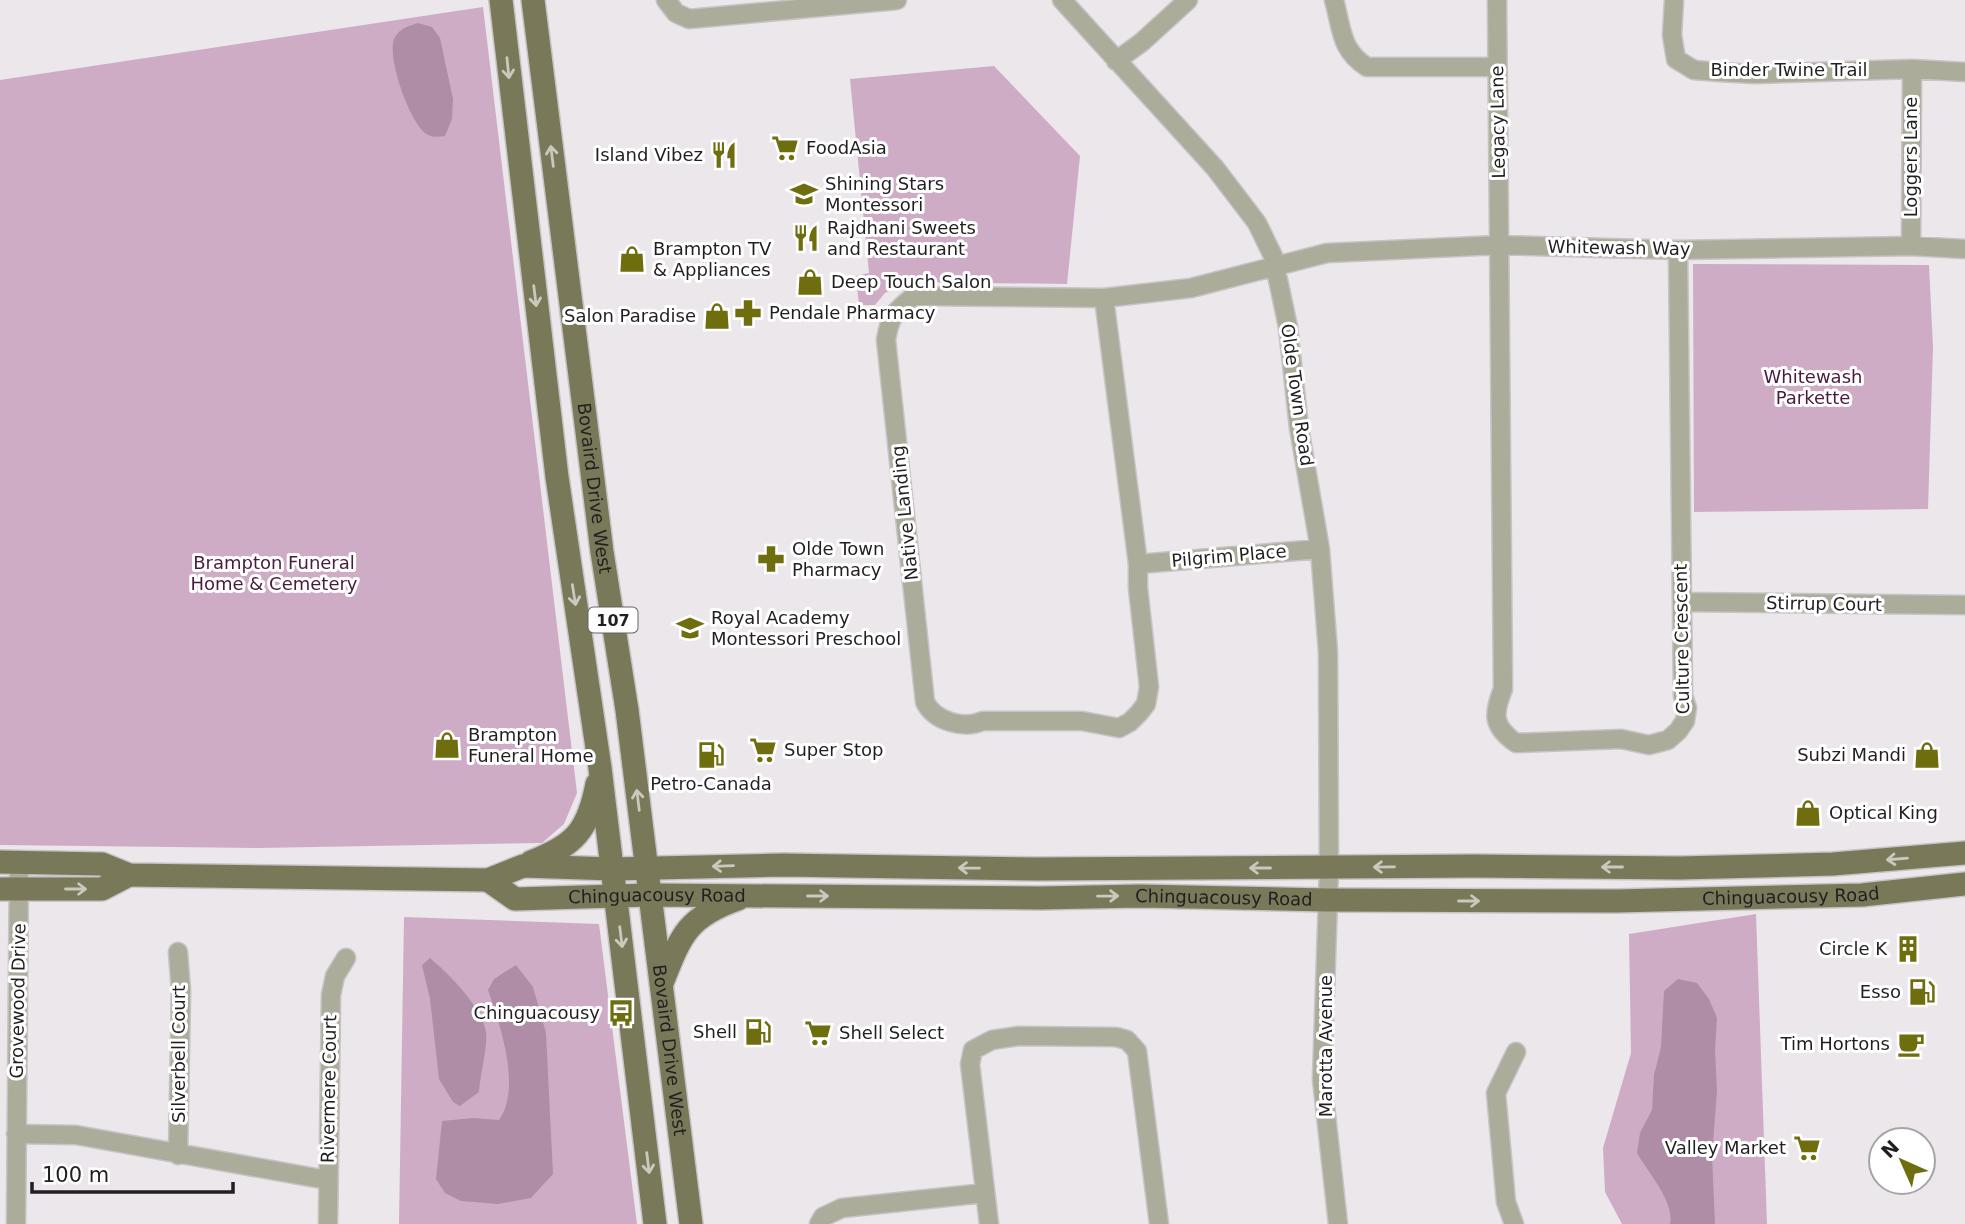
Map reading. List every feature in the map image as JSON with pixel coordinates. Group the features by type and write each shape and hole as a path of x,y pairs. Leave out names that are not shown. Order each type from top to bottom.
{"main road":[{"name":"Bovaird Drive West","path":"500,0 557,477 600,768 656,1224"},
{"name":"Bovaird Drive West","path":"533,0 591,471 627,710 691,1224"},
{"path":"557,477 591,471"},
{"path":"523,866 560,850 586,823 600,768"},
{"name":"Chinguacousy Road","path":"9,862 102,864 129,875 488,880 523,866 613,869 793,864 1038,869 1475,866 1680,868 1833,864 1965,853"},
{"name":"Chinguacousy Road","path":"9,889 102,889 129,875"},
{"name":"Chinguacousy Road","path":"488,880 515,899 616,895 750,895 1617,901 1862,895 1965,884"},
{"path":"661,986 683,933 716,907 750,895"}],"street":[{"path":"666,0 676,13 689,19 897,0"},
{"name":"Olde Town Road","path":"1062,0 1222,176 1257,223 1273,256 1288,327 1299,429 1320,549 1328,652 1329,868"},
{"path":"1116,61 1142,42 1188,0"},
{"path":"1334,0 1343,41 1354,59 1367,67 1497,66"},
{"name":"Legacy Lane","path":"1497,0 1499,245"},
{"name":"Binder Twine Trail","path":"1674,0 1672,35 1676,59 1694,70 1755,74 1912,69 1965,72"},
{"name":"Loggers Lane","path":"1911,246 1912,69"},
{"name":"Whitewash Way","path":"1275,267 1327,253 1499,245 1678,250 1911,246 1965,249"},
{"name":"Culture Crescent","path":"1499,245 1503,689 1496,708 1496,721 1516,743 1621,739 1649,745 1668,740 1678,732 1685,721 1687,708 1684,696 1682,602 1678,250"},
{"name":"Native Landing","path":"1104,298 1138,564 1138,588 1149,687 1146,704 1130,722 1119,728 1072,721 983,721 973,725 950,722 928,708 922,685 887,354 888,324 895,311 905,302 921,295 1104,298 1191,288 1275,267"},
{"name":"Pilgrim Place","path":"1138,564 1320,549"},
{"name":"Stirrup Court","path":"1682,602 1965,605"},
{"name":"Grovewood Drive","path":"9,862 16,1224"},
{"name":"Marotta Avenue","path":"1329,868 1322,1079 1338,1224"},
{"name":"Silverbell Court","path":"178,953 181,992 178,1155"},
{"name":"Rivermere Court","path":"328,1224 331,995 335,976 346,958"},
{"path":"989,1224 970,1064 973,1050 992,1040 1019,1036 1116,1037 1127,1040 1137,1051 1159,1224"},
{"path":"1514,1224 1506,1202 1496,1093 1516,1052"},
{"path":"16,1134 76,1135 327,1180"},
{"path":"819,1224 823,1217 842,1208 985,1193"}],"green space":[{"name":"Brampton Funeral Home & Cemetery","path":"483,7 577,793 564,824 542,843 259,848 0,845 0,80"},
{"path":"994,66 1080,156 1067,284 907,282 885,293 875,305 859,305 856,276 869,273 850,79"},
{"name":"Whitewash Parkette","path":"1693,264 1929,265 1933,347 1928,509 1694,512"},
{"path":"1756,914 1767,1224 1622,1224 1605,1192 1603,1148 1631,1053 1629,934"},
{"path":"404,917 599,924 637,1224 399,1224"}],"shaded area":[{"path":"418,23 432,27 440,38 453,99 452,119 445,136 430,136 419,126 406,102 396,71 393,57 395,37 402,29"},
{"path":"430,958 471,1002 486,1032 479,1092 460,1106 453,1102 439,1079 430,999 422,965"},
{"path":"516,965 533,987 546,1033 553,1174 531,1198 498,1204 461,1201 445,1193 436,1179 442,1121 473,1118 499,1120 506,1107 509,1091 507,1056 488,990 494,979"},
{"path":"1678,979 1697,983 1709,999 1717,1018 1717,1091 1712,1156 1715,1224 1670,1224 1664,1197 1637,1153 1640,1133 1652,1110 1654,1075 1661,1047 1664,991"}],"place":[{"name":"FoodAsia","path":"785,148"},
{"name":"Island Vibez","path":"724,155"},
{"name":"Shining Stars Montessori","path":"804,194"},
{"name":"Rajdhani Sweets and Restaurant","path":"806,238"},
{"name":"Brampton TV & Appliances","path":"632,259"},
{"name":"Deep Touch Salon","path":"810,282"},
{"name":"Pendale Pharmacy","path":"748,313"},
{"name":"Salon Paradise","path":"717,316"},
{"name":"Olde Town Pharmacy","path":"771,559"},
{"name":"Royal Academy Montessori Preschool","path":"690,628"},
{"name":"Brampton Funeral Home","path":"447,745"},
{"name":"Super Stop","path":"763,750"},
{"name":"Petro-Canada","path":"711,755"},
{"name":"Subzi Mandi","path":"1927,755"},
{"name":"Optical King","path":"1808,813"},
{"name":"Circle K","path":"1908,949"},
{"name":"Esso","path":"1922,992"},
{"name":"Chinguacousy","path":"621,1013"},
{"name":"Shell","path":"758,1032"},
{"name":"Shell Select","path":"818,1033"},
{"name":"Tim Hortons","path":"1911,1044"},
{"name":"Valley Market","path":"1807,1148"}]}
